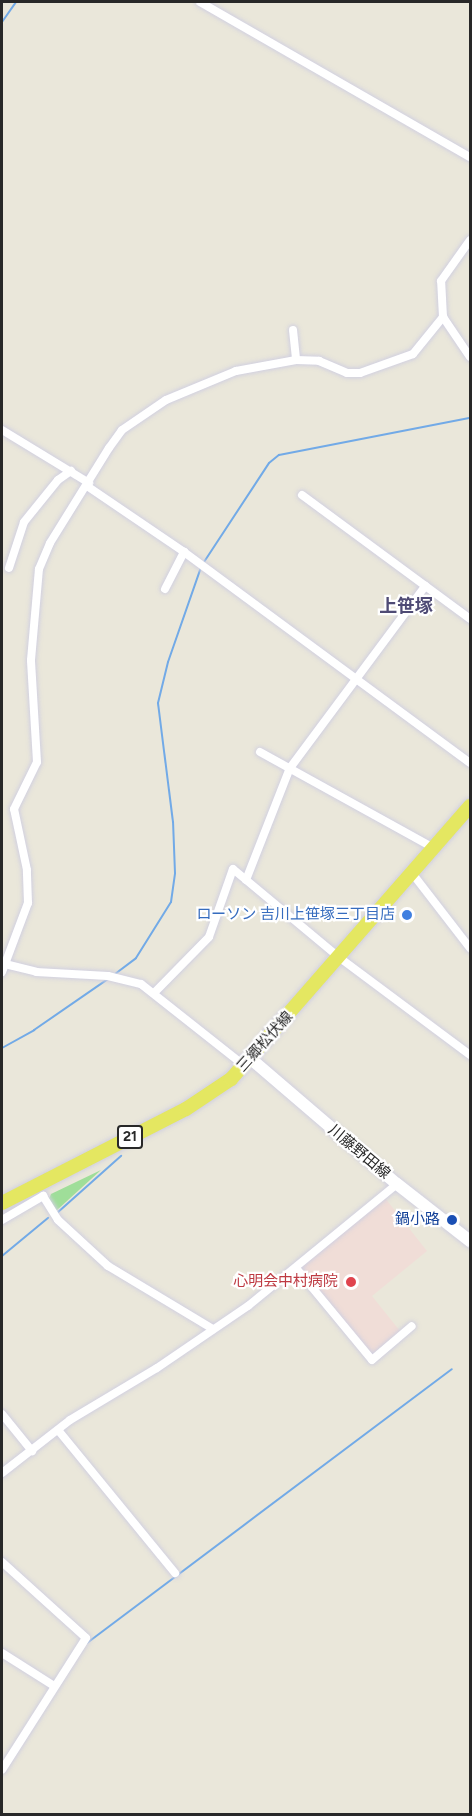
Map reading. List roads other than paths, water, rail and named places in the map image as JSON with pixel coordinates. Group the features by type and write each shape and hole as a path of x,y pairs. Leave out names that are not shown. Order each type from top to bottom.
{"main road":[{"name":"三郷松伏線","path":"2,1203 200,1101 248,1063 471,806"},
{"name":"川藤野田線","path":"248,1063 471,1241"}],"street":[{"path":"200,2 471,157"},
{"path":"471,240 441,281 443,317 471,357"},
{"path":"248,1063 154,992 125,979 3,968 28,903 27,870 14,809 37,762 32,660 37,581 50,543 122,430 166,400 236,371 296,360 319,362 347,373 364,372 377,364 413,354 443,317"},
{"path":"293,334 296,360"},
{"path":"2,430 71,471 471,763"},
{"path":"9,568 24,522 58,480 71,471"},
{"path":"302,495 471,619"},
{"path":"165,589 184,552"},
{"path":"246,880 290,768 425,586"},
{"path":"260,752 434,848"},
{"path":"154,992 209,937 233,869 340,958 471,1054"},
{"path":"412,873 471,948"},
{"path":"2,1473 58,1430 213,1329 296,1268 397,1184"},
{"path":"2,1220 43,1196 58,1220 108,1266 213,1329"},
{"path":"296,1268 372,1360 412,1326"},
{"path":"2,1414 32,1450"},
{"path":"58,1430 175,1573"},
{"path":"2,1562 86,1638 2,1770"},
{"path":"2,1653 54,1686"}],"waterway":[{"path":"2,22 16,2"},
{"path":"204,562 269,463 279,455 470,418"},
{"path":"115,974 136,958 171,902 175,873 173,822 158,703 168,662 201,567"},
{"path":"2,1048 34,1030 108,979"},
{"path":"57,1213 121,1156"},
{"path":"2,1256 48,1218"},
{"path":"87,1643 452,1369"}],"place":[{"name":"ローソン 吉川上笹塚三丁目店","path":"407,915"},
{"name":"鍋小路","path":"452,1220"},
{"name":"心明会中村病院","path":"351,1282"}],"district":[{"name":"上笹塚","path":"406,606"}]}
